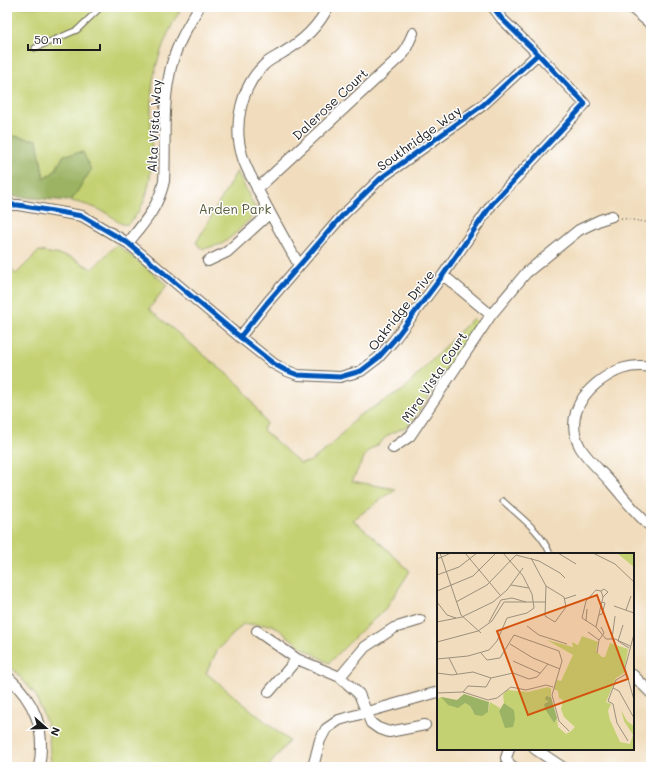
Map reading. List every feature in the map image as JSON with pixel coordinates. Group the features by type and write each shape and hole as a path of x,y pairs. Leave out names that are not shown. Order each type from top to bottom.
{"street":[{"name":"Alta Vista Way","path":"128,243 150,214 161,194 165,173 166,96 169,76 177,49 187,27 199,7"},
{"path":"299,265 257,189 242,156 238,126 244,98 256,73 265,64 306,37 320,21 328,7"},
{"name":"Oakridge Drive","path":"7,205 18,205 82,216 128,243 240,337 274,364 285,370 298,375 340,377 361,371 378,358 394,340 443,275 492,204 585,104 538,54 502,19 493,7"},
{"path":"632,7 651,22"},
{"name":"Dalerose Court","path":"257,189 404,53 413,33"},
{"name":"Southridge Way","path":"240,337 299,265 342,216 382,178 483,105 538,54"},
{"path":"208,261 227,252 270,213"},
{"name":"Mira Vista Court","path":"393,448 410,436 491,315 526,273 579,230 612,216"},
{"path":"443,275 491,315"},
{"path":"651,367 642,365 629,366 617,370 607,376 594,385 584,396 577,407 574,420 575,433 580,448 636,514 651,527"},
{"path":"340,677 365,647 394,628 420,620"},
{"path":"258,631 297,659 340,677 358,694 371,723 378,728 390,732 425,725"},
{"path":"269,692 297,659"},
{"path":"7,676 24,694 37,718 41,746 39,767"},
{"path":"634,676 651,693"},
{"path":"313,767 320,740 326,729 339,720 437,692"},
{"path":"509,750 506,758 510,765 514,767"},
{"path":"536,750 562,767"}],"lane":[{"path":"35,48 77,30 101,7"},
{"path":"503,501 534,530 546,545 550,553"}],"path":[{"path":"612,216 651,223"}],"green space":[{"path":"7,7 182,7 171,26 162,47 156,68 151,107 150,179 146,196 139,211 128,224 121,223 97,209 71,201 91,170 64,155 55,171 44,179 37,140 7,135"},
{"path":"7,135 37,140 44,179 55,171 64,155 83,152 91,170 71,201 7,196"},
{"name":"Arden Park","path":"237,171 257,212 236,233 222,244 203,249 196,243"},
{"path":"117,244 167,285 149,309 241,386 266,423 263,430 300,463 309,462 330,447 358,416 402,391 473,318 480,326 408,426 388,435 379,444 367,452 352,481 395,489 353,520 410,571 385,610 366,626 329,663 300,646 273,625 243,624 217,651 206,673 289,741 268,767 51,766 48,727 35,694 7,664 7,266 16,274 39,251 71,257 92,269"}],"cycle path":[{"path":"7,205 18,205 82,216 128,243 240,337 274,364 285,370 298,375 340,377 361,371 378,358 394,340 443,275 492,204 585,104 538,54 502,19 493,7"},
{"path":"240,337 267,303 342,216 381,178 483,105 538,54"}]}
